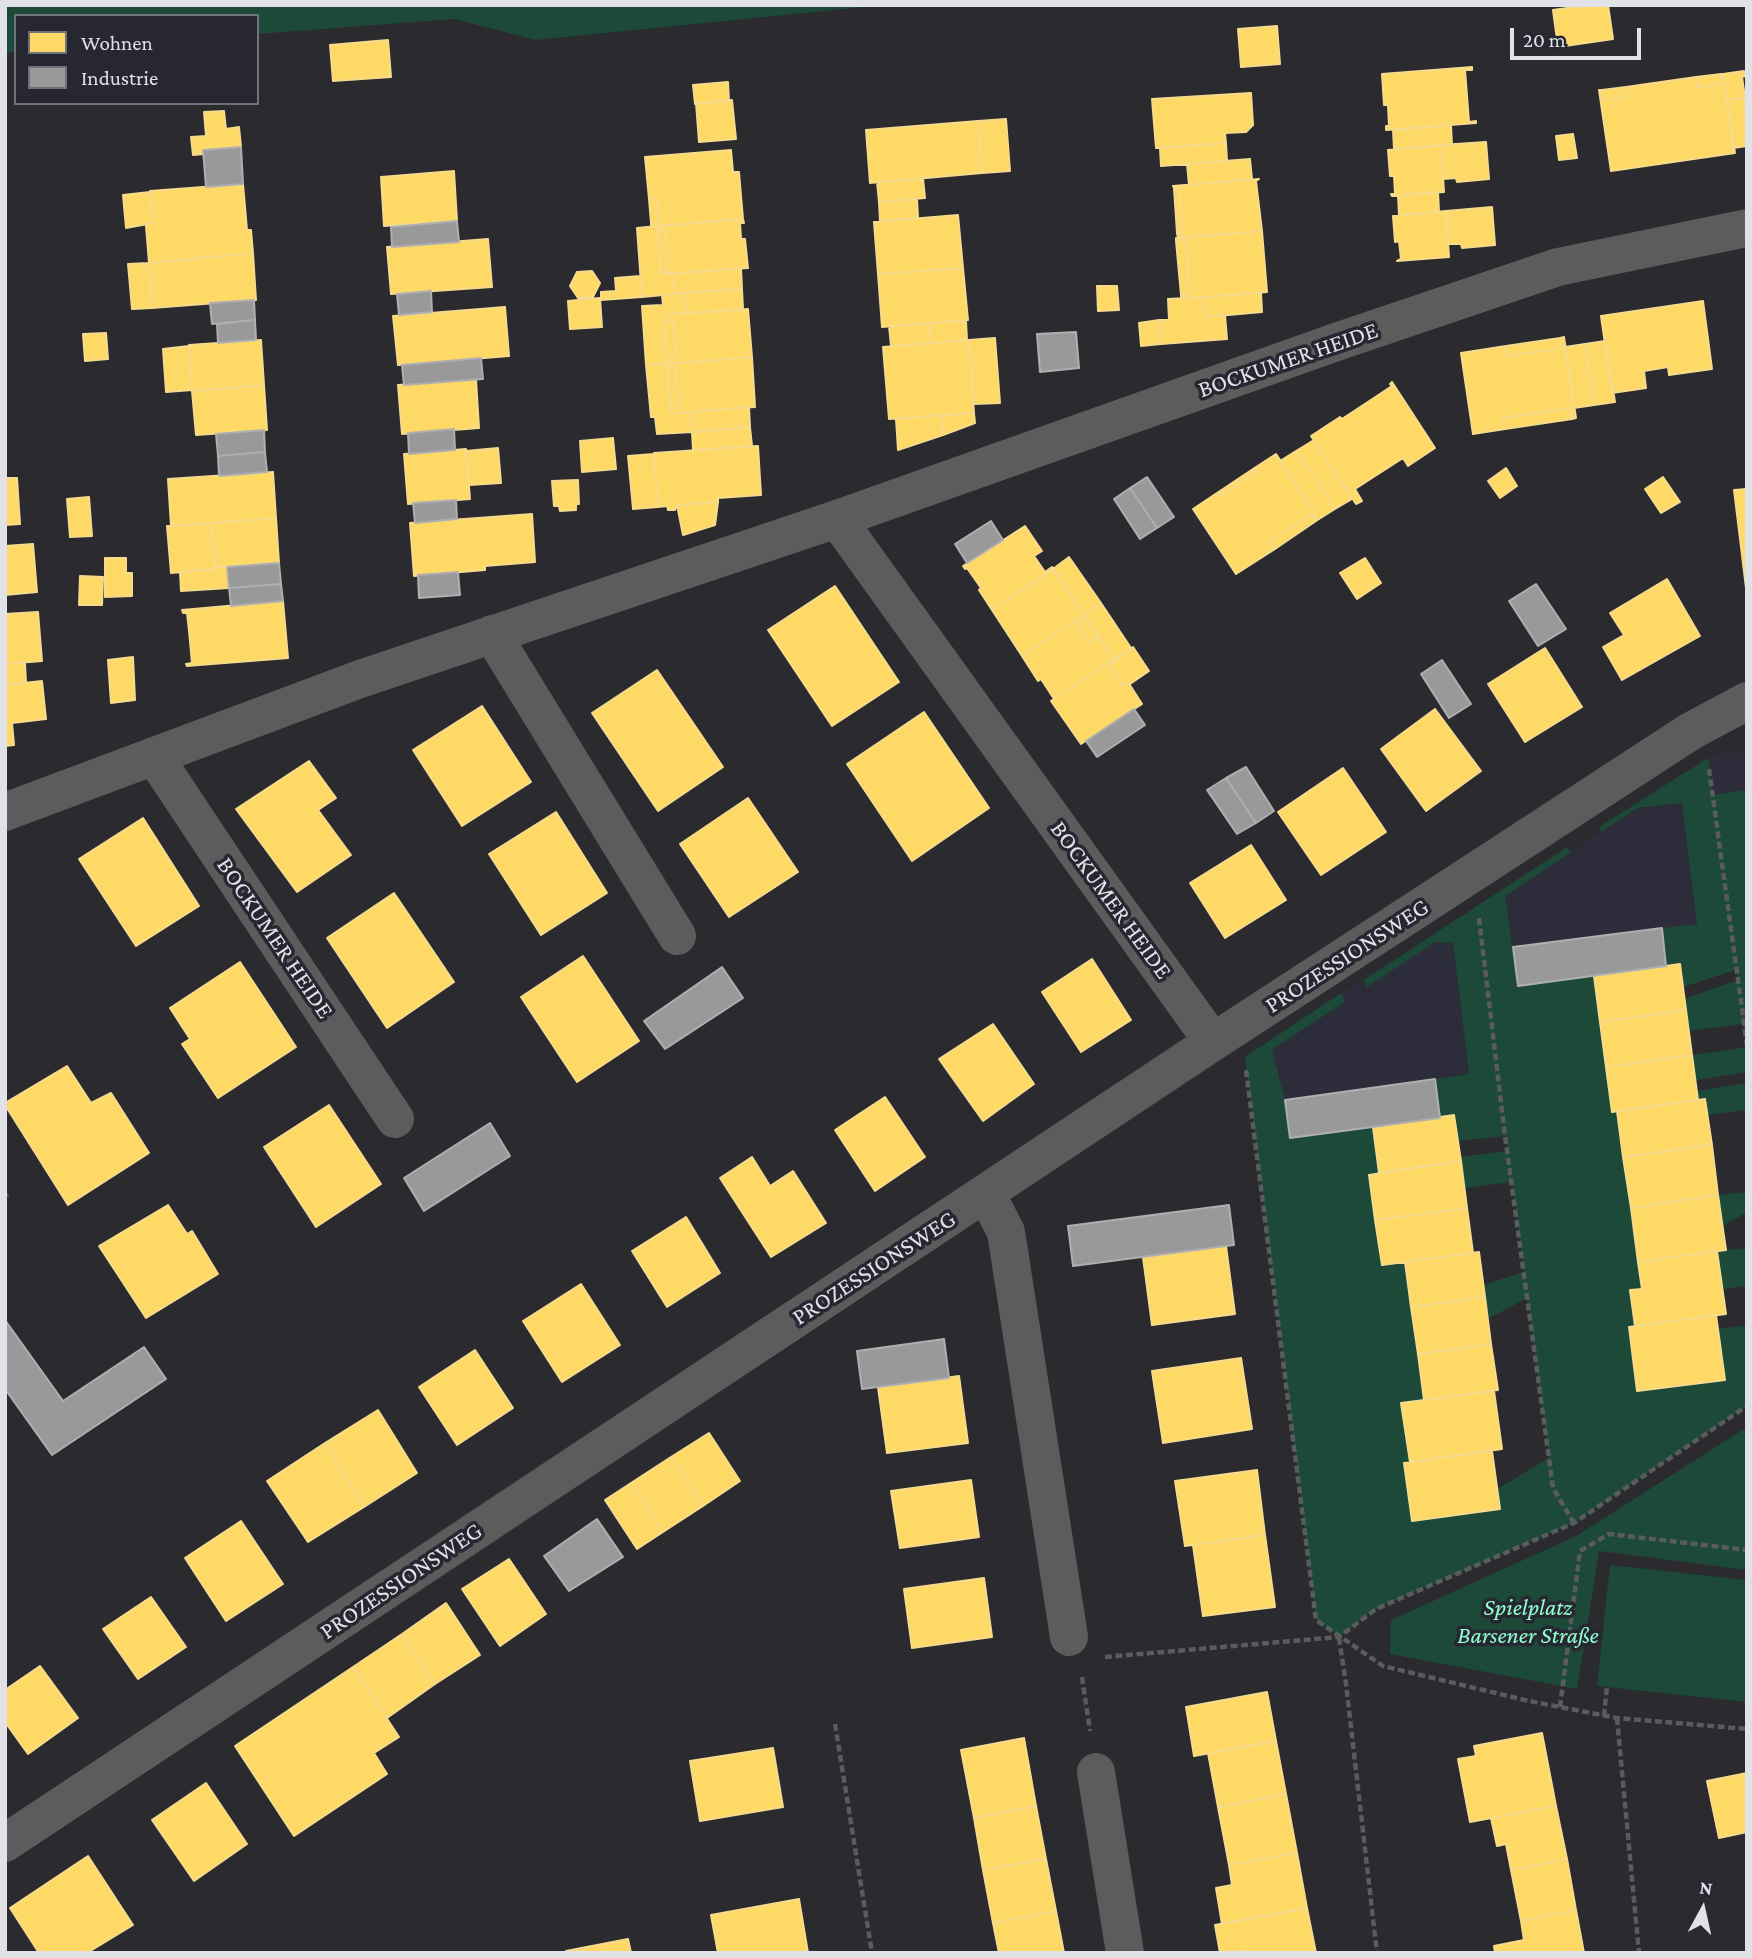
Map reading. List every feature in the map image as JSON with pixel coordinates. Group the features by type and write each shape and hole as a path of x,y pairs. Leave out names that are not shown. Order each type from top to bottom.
{"street":[{"name":"BOCKUMER HEIDE","path":"5,812 360,678 837,519 1339,341 1558,267 1747,228"},
{"name":"BOCKUMER HEIDE","path":"837,519 1220,1038"},
{"path":"492,634 677,936"},
{"name":"PROZESSIONSWEG","path":"5,1843 1220,1038 1691,731 1747,701"},
{"name":"BOCKUMER HEIDE","path":"154,756 396,1119"},
{"path":"986,1193 1006,1232 1074,1649"},
{"path":"1096,1772 1125,1953"}],"path":[{"path":"1691,731 1708,758 1747,1045"},
{"path":"1459,883 1479,916 1553,1488 1574,1522"},
{"path":"1220,1038 1245,1057 1316,1620 1383,1666 1604,1716 1747,1729"},
{"path":"1096,1772 1074,1649 1339,1637 1376,1609 1574,1522 1747,1406"},
{"path":"1560,1707 1580,1551 1609,1534 1747,1550"},
{"path":"1339,1637 1377,1953"},
{"path":"1604,1716 1607,1687"},
{"path":"1617,1718 1639,1953"},
{"path":"835,1724 873,1953"}],"shaded area":[{"path":"1725,750 1727,755 1747,750 1747,790 1713,795 1708,758"},
{"path":"1682,803 1697,924 1513,947 1505,896 1637,808"},
{"path":"1435,942 1453,943 1469,1074 1285,1100 1272,1050 1345,1002 1341,993 1364,980 1367,986"}],"green space":[{"path":"5,5 884,5 536,40 454,19 259,34 259,14 14,14 14,52 5,53"},
{"path":"1708,758 1713,795 1747,790 1747,1045 1743,1024 1689,1031 1684,999 1738,980 1736,970 1683,987 1680,964 1666,966 1662,928 1697,924 1682,803 1637,808 1601,832 1599,827"},
{"path":"1567,847 1571,852 1505,896 1518,986 1594,976 1612,1111 1617,1111 1642,1289 1630,1291 1635,1326 1629,1327 1637,1391 1724,1380 1718,1329 1747,1325 1747,1406 1574,1523 1376,1609 1339,1637 1316,1620 1245,1057 1341,993 1345,1002 1272,1050 1285,1100 1290,1138 1373,1127 1379,1173 1369,1175 1382,1265 1405,1262 1424,1400 1402,1403 1410,1462 1404,1464 1412,1521 1500,1509 1497,1489 1549,1458 1527,1298 1488,1319 1483,1285 1524,1272 1512,1182 1464,1188 1460,1157 1507,1151 1505,1136 1458,1141 1454,1116 1440,1118 1435,1079 1469,1074 1453,943 1435,942 1367,987 1364,980"},
{"path":"1747,1047 1747,1072 1696,1080 1692,1055"},
{"path":"1747,1083 1747,1110 1708,1115 1705,1099 1698,1100 1697,1091"},
{"path":"1747,1192 1747,1212 1723,1226 1718,1195"},
{"path":"1747,1248 1747,1286 1723,1289 1717,1251"},
{"name":"Spielplatz Barsener Straße","path":"1747,1427 1747,1570 1599,1551 1577,1689 1390,1654 1391,1620 1576,1536"},
{"path":"1610,1565 1747,1580 1747,1702 1597,1686"}],"building: Wohnen":[{"path":"1608,5 1613,39 1558,47 1553,10"},
{"path":"1277,26 1280,64 1241,67 1238,29"},
{"path":"388,40 391,77 333,81 330,45"},
{"path":"1472,67 1472,70 1465,70 1469,122 1476,123 1386,130 1386,126 1389,126 1388,105 1384,105 1382,74"},
{"path":"1744,71 1746,76 1742,77 1745,98 1727,100 1723,74"},
{"path":"1721,74 1735,153 1611,171 1599,90 1602,90 1603,100 1627,97 1626,87 1696,77 1697,87 1722,84"},
{"path":"1721,74 1722,84 1697,87 1696,77"},
{"path":"728,82 729,101 695,104 693,85"},
{"path":"1626,87 1627,97 1603,100 1602,90"},
{"path":"1251,93 1253,125 1246,132 1225,133 1226,143 1156,148 1152,99"},
{"path":"1745,98 1747,146 1733,148 1727,100"},
{"path":"732,100 736,139 699,142 696,103"},
{"path":"224,111 226,129 239,127 241,147 203,150 204,154 193,155 191,137 206,136 204,112"},
{"path":"1006,119 1010,171 982,173 978,121"},
{"path":"978,121 982,173 870,183 866,130"},
{"path":"1451,125 1452,145 1394,149 1393,130"},
{"path":"1573,134 1577,158 1559,160 1556,136"},
{"path":"1486,142 1489,179 1457,182 1456,178 1443,179 1441,145"},
{"path":"1226,143 1227,161 1161,166 1160,148"},
{"path":"1441,145 1444,192 1392,196 1391,194 1395,194 1394,176 1390,176 1388,150"},
{"path":"731,150 733,172 739,172 743,219 651,227 651,223 659,223 657,199 649,199 645,157"},
{"path":"1250,159 1252,179 1189,185 1187,164"},
{"path":"454,171 457,221 384,226 381,177"},
{"path":"923,178 925,198 879,202 877,182"},
{"path":"1259,179 1256,181 1262,231 1178,238 1177,233 1182,233 1179,188 1173,186"},
{"path":"243,184 247,230 251,230 253,253 149,263 146,226 147,223 153,223 150,191"},
{"path":"1174,188 1179,188 1182,233 1177,233"},
{"path":"150,192 153,223 126,228 123,195"},
{"path":"1438,192 1439,212 1399,215 1398,195"},
{"path":"649,199 657,199 659,223 651,223"},
{"path":"917,199 918,218 880,221 879,202"},
{"path":"1492,207 1495,245 1462,248 1461,244 1448,244 1446,211"},
{"path":"1446,211 1449,257 1397,261 1401,259 1399,241 1395,242 1393,216"},
{"path":"958,215 963,268 878,274 874,222"},
{"path":"743,219 744,223 740,223 741,239 745,239 748,268 661,274 660,272 668,271 665,230 658,230 657,226"},
{"path":"657,226 661,274 673,274 674,294 642,297 637,228"},
{"path":"658,230 665,230 668,271 660,272"},
{"path":"1262,231 1267,292 1181,299 1181,295 1190,294 1186,240 1176,241 1176,238"},
{"path":"488,239 492,287 391,294 387,247"},
{"path":"1186,240 1190,294 1181,295 1176,241"},
{"path":"253,253 256,300 152,308 149,263"},
{"path":"149,263 152,308 132,309 128,264"},
{"path":"741,268 742,289 674,294 673,274"},
{"path":"963,268 968,320 882,327 878,274"},
{"path":"592,271 600,283 593,297 578,298 570,286 577,272"},
{"path":"640,276 642,297 601,300 601,292 616,291 615,278"},
{"path":"1097,286 1117,286 1119,310 1098,311"},
{"path":"742,289 743,309 686,313 684,293"},
{"path":"1261,292 1262,312 1206,317 1204,297"},
{"path":"684,293 686,313 664,315 667,364 646,365 642,306 663,305 662,295"},
{"path":"1204,297 1206,317 1225,315 1227,339 1161,344 1159,320 1169,320 1168,299"},
{"path":"600,298 602,327 570,329 568,301"},
{"path":"1703,301 1712,369 1669,375 1668,367 1644,371 1646,388 1612,393 1601,316"},
{"path":"505,307 509,356 398,365 393,316"},
{"path":"748,309 752,357 667,364 667,360 677,359 673,320 664,321 664,315"},
{"path":"673,320 677,359 667,360 664,321"},
{"path":"1159,320 1161,344 1141,346 1139,323"},
{"path":"966,321 967,340 930,343 929,323"},
{"path":"929,323 930,343 891,346 889,326"},
{"path":"106,333 108,359 85,361 83,334"},
{"path":"1564,337 1576,418 1572,419 1570,408 1503,418 1505,429 1473,434 1461,353 1506,346 1508,356 1562,348 1560,338"},
{"path":"995,338 1000,403 974,404 969,340"},
{"path":"1560,338 1562,348 1508,356 1506,346"},
{"path":"261,340 264,385 192,391 189,345"},
{"path":"969,340 974,413 889,419 883,347"},
{"path":"1605,341 1615,402 1594,405 1585,344"},
{"path":"1585,344 1594,405 1574,408 1565,347"},
{"path":"189,346 192,390 166,392 163,349"},
{"path":"752,357 755,407 671,413 670,409 679,408 675,367 667,368 667,364"},
{"path":"667,364 671,413 690,412 692,432 657,434 655,417 651,417 646,365"},
{"path":"675,367 679,408 670,409 667,368"},
{"path":"476,379 479,428 402,434 398,385"},
{"path":"1392,382 1435,448 1408,466 1403,458 1355,489 1362,501 1356,504 1311,436 1392,386"},
{"path":"264,385 267,430 196,435 192,391"},
{"path":"749,407 750,427 692,432 690,412"},
{"path":"1570,408 1572,419 1505,429 1503,418"},
{"path":"974,413 975,423 943,435 942,415"},
{"path":"942,415 943,435 898,450 896,419"},
{"path":"750,427 752,446 693,450 692,432"},
{"path":"613,438 616,469 582,472 580,441"},
{"path":"1314,440 1352,499 1335,509 1296,451"},
{"path":"758,446 761,495 718,498 718,502 677,505 675,510 668,510 667,506 658,507 654,453"},
{"path":"498,448 501,483 469,485 466,451"},
{"path":"466,449 470,499 408,504 404,454"},
{"path":"1296,451 1335,509 1319,519 1280,461"},
{"path":"654,454 658,507 633,509 628,456"},
{"path":"1276,454 1319,519 1316,521 1311,514 1270,541 1275,549 1236,574 1193,509 1217,493 1220,496 1258,471 1256,467"},
{"path":"1256,467 1258,471 1220,496 1217,493"},
{"path":"1506,468 1517,486 1500,498 1488,481"},
{"path":"273,472 276,518 171,526 168,479"},
{"path":"1663,477 1680,502 1661,513 1645,489"},
{"path":"5,478 17,478 20,524 5,525"},
{"path":"578,480 579,504 576,504 576,510 560,511 559,506 554,506 552,481"},
{"path":"1747,489 1747,588 1746,588 1734,490"},
{"path":"89,497 92,536 70,537 67,499"},
{"path":"718,502 715,525 683,535 677,505"},
{"path":"532,514 535,562 485,566 485,570 414,576 410,523"},
{"path":"1311,514 1316,521 1275,549 1270,541"},
{"path":"276,518 279,563 215,567 212,523"},
{"path":"212,523 215,569 171,573 167,526"},
{"path":"1025,526 1042,551 1034,556 1045,572 1052,567 1054,569 992,610 979,590 981,588 963,566"},
{"path":"33,544 37,592 5,595 5,546"},
{"path":"1069,557 1101,603 1084,615 1053,569"},
{"path":"105,558 126,558 126,573 132,573 132,596 105,597"},
{"path":"1365,558 1381,583 1357,599 1340,573"},
{"path":"227,567 229,588 181,591 180,572"},
{"path":"1054,569 1084,615 1022,656 992,610"},
{"path":"80,576 103,577 102,605 79,605"},
{"path":"1667,579 1700,636 1622,680 1603,647 1624,635 1610,613"},
{"path":"835,586 899,682 832,726 768,630"},
{"path":"283,601 288,658 187,666 186,664 192,663 187,613 182,610"},
{"path":"1101,603 1131,648 1114,659 1084,615"},
{"path":"38,612 42,661 5,664 5,614"},
{"path":"1084,615 1086,618 1077,624 1089,643 1098,637 1114,659 1054,699 1022,656"},
{"path":"1086,618 1098,637 1089,643 1077,624"},
{"path":"1133,647 1149,671 1130,684 1128,682 1122,686 1109,665"},
{"path":"1545,648 1582,707 1525,742 1488,684"},
{"path":"133,657 135,700 111,703 108,660"},
{"path":"1114,659 1109,665 1122,686 1128,682 1142,704 1081,744 1051,701"},
{"path":"25,663 26,683 5,685 5,664"},
{"path":"657,670 723,767 658,811 592,713"},
{"path":"42,681 46,719 12,723 14,745 5,746 5,685"},
{"path":"482,706 531,782 462,826 413,750"},
{"path":"1435,709 1481,771 1426,811 1381,749"},
{"path":"924,712 989,808 912,861 847,764"},
{"path":"309,761 336,798 318,810 351,855 297,892 236,809"},
{"path":"1343,768 1386,832 1321,875 1278,812"},
{"path":"748,798 798,872 729,917 680,844"},
{"path":"556,812 607,893 541,935 489,854"},
{"path":"143,818 199,906 136,946 79,859"},
{"path":"1251,845 1286,900 1225,938 1190,883"},
{"path":"394,893 454,982 387,1028 327,938"},
{"path":"583,956 639,1041 577,1082 521,997"},
{"path":"1092,959 1131,1020 1081,1052 1042,992"},
{"path":"240,962 296,1047 218,1098 182,1044 190,1039 170,1008"},
{"path":"1680,964 1686,1010 1600,1022 1594,976"},
{"path":"1686,1010 1692,1055 1606,1067 1600,1022"},
{"path":"993,1024 1034,1084 983,1121 939,1059"},
{"path":"1692,1055 1698,1100 1612,1112 1606,1067"},
{"path":"67,1066 91,1103 111,1093 149,1153 68,1205 5,1105"},
{"path":"885,1097 925,1157 875,1191 835,1130"},
{"path":"1705,1099 1712,1145 1623,1157 1617,1111"},
{"path":"329,1105 381,1184 316,1227 264,1147"},
{"path":"1454,1115 1461,1161 1379,1173 1373,1127"},
{"path":"1712,1145 1718,1195 1631,1208 1623,1157"},
{"path":"752,1157 770,1186 793,1171 826,1223 771,1257 720,1178"},
{"path":"1461,1161 1467,1208 1375,1220 1369,1175"},
{"path":"1718,1195 1726,1250 1638,1262 1631,1208"},
{"path":"168,1205 187,1234 192,1231 218,1274 146,1318 99,1246"},
{"path":"1467,1208 1473,1253 1382,1265 1375,1220"},
{"path":"686,1217 720,1273 667,1307 632,1251"},
{"path":"1226,1246 1235,1314 1152,1325 1143,1257"},
{"path":"1717,1251 1726,1314 1635,1326 1630,1290 1642,1289 1638,1262"},
{"path":"1479,1252 1485,1297 1411,1307 1405,1262"},
{"path":"581,1284 620,1345 562,1382 523,1321"},
{"path":"1485,1297 1491,1344 1418,1354 1411,1307"},
{"path":"1716,1315 1725,1380 1637,1391 1629,1327"},
{"path":"1491,1344 1498,1390 1424,1400 1418,1354"},
{"path":"475,1350 513,1408 457,1445 419,1387"},
{"path":"1241,1358 1252,1429 1163,1443 1152,1371"},
{"path":"959,1376 968,1443 887,1453 878,1387"},
{"path":"1494,1391 1502,1449 1410,1462 1401,1403"},
{"path":"378,1410 417,1473 364,1507 325,1443"},
{"path":"709,1433 740,1481 703,1506 671,1457"},
{"path":"325,1443 364,1507 308,1542 267,1481"},
{"path":"1492,1451 1500,1509 1412,1521 1404,1463"},
{"path":"671,1457 703,1506 663,1532 631,1483"},
{"path":"1257,1470 1265,1535 1185,1546 1175,1481"},
{"path":"971,1480 979,1537 900,1548 891,1491"},
{"path":"631,1483 663,1532 637,1549 605,1500"},
{"path":"241,1521 283,1584 226,1621 185,1558"},
{"path":"1265,1535 1275,1607 1203,1616 1193,1545"},
{"path":"509,1559 546,1614 500,1646 462,1589"},
{"path":"984,1578 992,1637 912,1648 904,1589"},
{"path":"151,1597 186,1647 138,1679 103,1629"},
{"path":"446,1603 480,1655 435,1684 402,1634"},
{"path":"402,1634 435,1684 387,1718 353,1667"},
{"path":"40,1666 78,1718 28,1754 5,1722 5,1690"},
{"path":"353,1667 399,1737 374,1753 387,1774 294,1836 235,1746"},
{"path":"1267,1692 1276,1741 1194,1756 1186,1707"},
{"path":"1542,1733 1556,1806 1470,1822 1458,1759 1476,1756 1474,1746"},
{"path":"1024,1738 1036,1806 974,1818 961,1750"},
{"path":"1276,1741 1286,1794 1218,1807 1208,1753"},
{"path":"773,1748 783,1807 700,1821 690,1761"},
{"path":"1747,1773 1747,1832 1719,1838 1707,1781"},
{"path":"206,1783 247,1844 194,1881 152,1820"},
{"path":"1286,1794 1297,1853 1229,1865 1218,1807"},
{"path":"1036,1806 1046,1859 983,1870 974,1818"},
{"path":"1556,1806 1567,1859 1511,1870 1506,1844 1497,1846 1491,1818"},
{"path":"1297,1853 1307,1908 1222,1924 1216,1888 1232,1885 1229,1865"},
{"path":"88,1856 133,1925 87,1953 39,1953 10,1908"},
{"path":"1046,1859 1056,1911 993,1923 983,1870"},
{"path":"1567,1859 1576,1910 1521,1921 1511,1870"},
{"path":"799,1899 808,1953 718,1953 711,1915"},
{"path":"1307,1908 1316,1953 1220,1953 1215,1925"},
{"path":"1576,1910 1584,1953 1495,1953 1494,1946 1524,1940 1521,1921"},
{"path":"1056,1911 1064,1953 999,1953 993,1923"},
{"path":"628,1939 631,1953 566,1953 566,1951"}],"building: Industrie":[{"path":"241,147 243,184 206,187 203,150"},
{"path":"457,221 459,242 392,247 391,227"},
{"path":"431,291 432,312 399,315 397,294"},
{"path":"254,300 255,320 212,324 210,303"},
{"path":"255,320 256,340 218,343 217,324"},
{"path":"1076,332 1079,368 1040,372 1037,334"},
{"path":"481,358 483,379 404,385 402,365"},
{"path":"454,429 455,450 409,454 408,433"},
{"path":"264,430 265,452 218,456 216,434"},
{"path":"265,452 267,472 219,476 218,456"},
{"path":"1147,477 1174,517 1157,528 1130,488"},
{"path":"1130,488 1157,528 1140,539 1114,499"},
{"path":"456,500 457,519 415,523 413,503"},
{"path":"991,521 1003,540 967,563 955,544"},
{"path":"279,563 281,584 229,588 227,567"},
{"path":"458,572 460,595 419,598 418,575"},
{"path":"281,584 283,601 231,606 229,588"},
{"path":"1536,584 1566,629 1538,646 1509,601"},
{"path":"1442,660 1471,704 1449,718 1421,674"},
{"path":"1134,709 1145,725 1097,757 1086,741"},
{"path":"1246,767 1274,811 1256,823 1226,778"},
{"path":"1226,778 1256,823 1237,834 1207,790"},
{"path":"1662,928 1666,966 1518,986 1513,947"},
{"path":"722,967 743,998 665,1049 644,1021"},
{"path":"1435,1079 1440,1118 1290,1138 1285,1100"},
{"path":"490,1123 510,1156 424,1211 404,1178"},
{"path":"1229,1205 1234,1245 1073,1266 1068,1226"},
{"path":"5,1320 63,1401 144,1347 166,1379 52,1455 5,1389"},
{"path":"944,1339 949,1378 862,1389 857,1351"},
{"path":"597,1519 623,1557 569,1591 544,1556"}]}
